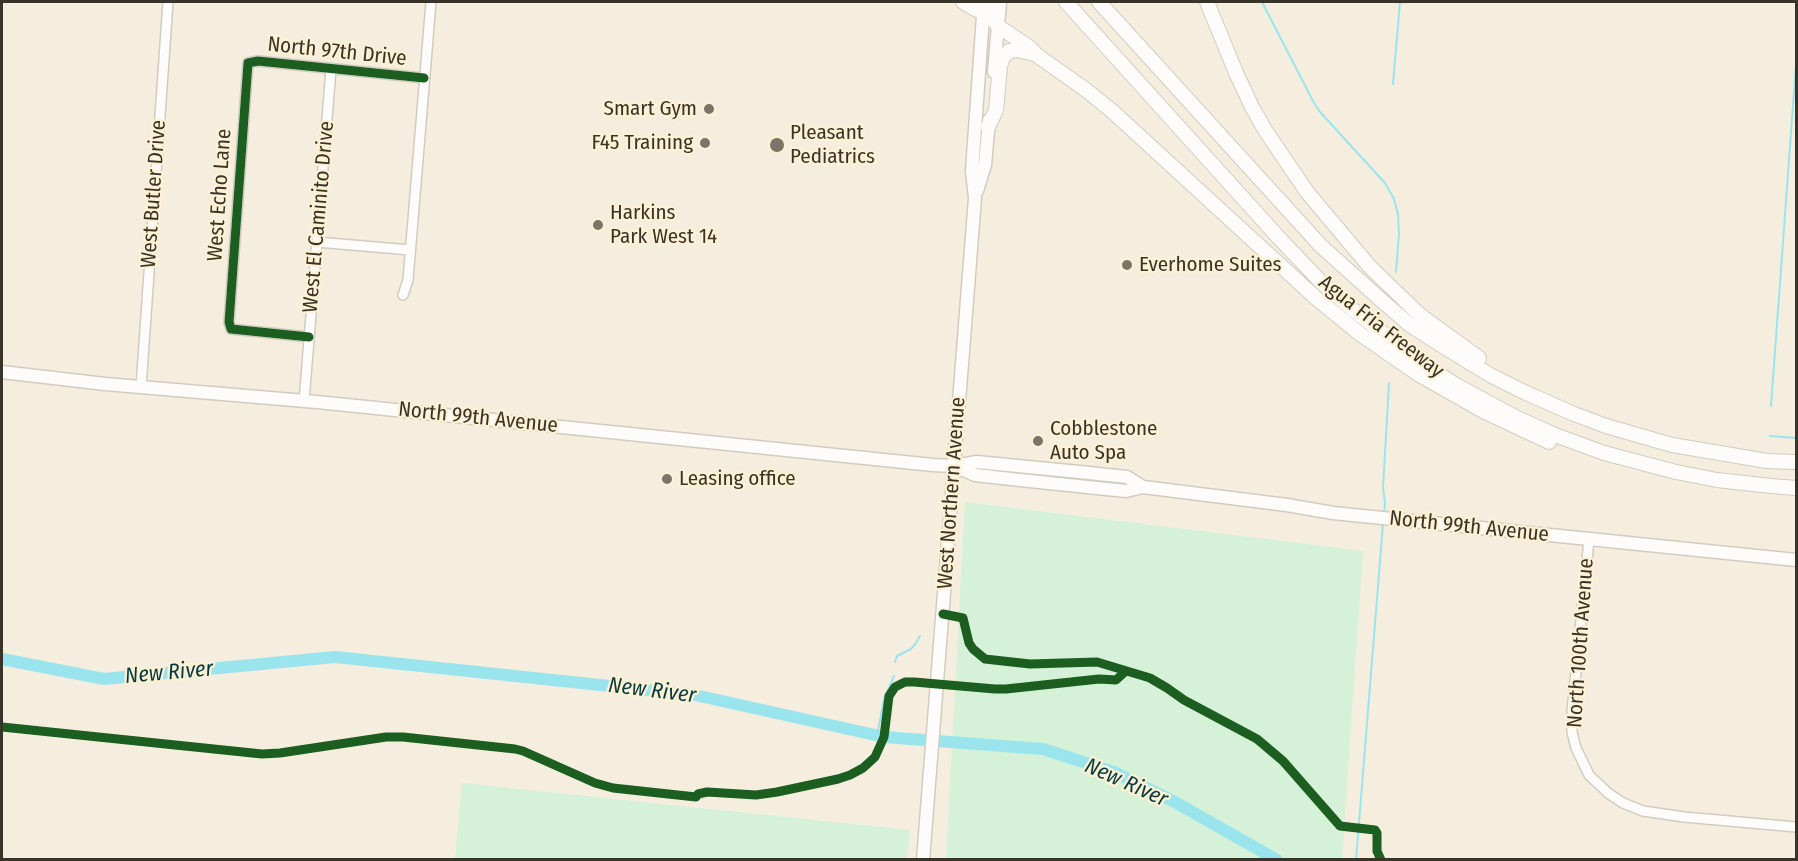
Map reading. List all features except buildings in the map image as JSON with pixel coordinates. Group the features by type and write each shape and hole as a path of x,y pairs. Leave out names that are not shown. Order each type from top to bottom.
{"highway":[{"path":"963,2 974,8 990,4 998,26 1112,111 1316,298 1360,334 1418,374 1483,411 1559,446 1639,470 1676,472"},
{"name":"Agua Fria Freeway","path":"1066,2 1279,238 1329,288 1405,351 1478,398 1555,435 1604,453 1676,472 1742,483 1797,488"},
{"name":"Agua Fria Freeway","path":"1099,2 1321,246 1410,325 1490,375 1545,402 1606,426 1672,445 1767,461 1797,462"},
{"path":"1207,2 1237,75 1265,130 1292,172 1328,219 1370,267 1421,316 1495,369 1527,386 1545,402"},
{"path":"988,127 996,110 1000,66 1004,57 1009,51 1017,50 1038,56"}],"main road":[{"name":"West Northern Avenue","path":"923,860 975,198 972,171 990,4"},
{"name":"West Northern Avenue","path":"975,198 985,165 998,26"},
{"name":"North 99th Avenue","path":"2,372 955,466 975,475 1126,490 1143,487 1367,517 1797,561"}],"street":[{"name":"West Butler Drive","path":"141,387 168,2"},
{"path":"403,294 408,280 431,2"},
{"name":"North 97th Drive","path":"248,63 258,61 424,78"},
{"name":"West Echo Lane","path":"248,63 229,322 231,329 309,337"},
{"name":"West El Caminito Drive","path":"304,401 330,69"},
{"path":"317,242 410,250"},
{"name":"North 100th Avenue","path":"1589,540 1574,689 1572,732 1576,748 1589,775 1608,793 1623,803 1643,811 1797,827"}],"green space":[{"path":"965,502 1363,551 1342,859 946,859"},
{"path":"462,783 910,830 907,859 455,859"}],"waterway":[{"path":"1262,2 1320,112 1385,183 1394,199 1398,214 1399,234 1396,272"},
{"path":"1393,84 1400,2"},
{"path":"1771,406 1796,64"},
{"path":"1384,515 1383,488 1389,383"},
{"path":"1770,436 1796,438"},
{"path":"1356,860 1383,524"},
{"path":"895,662 897,656 911,649 920,636"},
{"name":"New River","path":"2,659 104,679 335,657 695,695 884,737 1043,749 1114,772 1173,801 1277,860"},
{"path":"877,736 884,699 894,676"}],"cycle path":[{"path":"309,337 231,329 229,322 248,63 258,61 424,78"},
{"path":"943,614 963,618 969,643 985,659 1030,664 1097,662 1150,678 1184,700 1257,739 1283,761 1340,826 1375,830 1377,851 1381,860"},
{"path":"2,727 262,754 386,737 403,737 515,749 595,783 613,788 696,797 698,794 707,792 756,795 838,779 863,768 875,757 884,737 889,696 895,687 905,682 1006,689 1099,679 1116,680 1126,671"}],"place":[{"name":"Smart Gym","path":"709,109"},
{"name":"F45 Training","path":"705,143"},
{"name":"Pleasant Pediatrics","path":"777,145"},
{"name":"Harkins Park West 14","path":"598,225"},
{"name":"Everhome Suites","path":"1127,265"},
{"name":"Cobblestone Auto Spa","path":"1038,441"},
{"name":"Leasing office","path":"667,479"}]}
